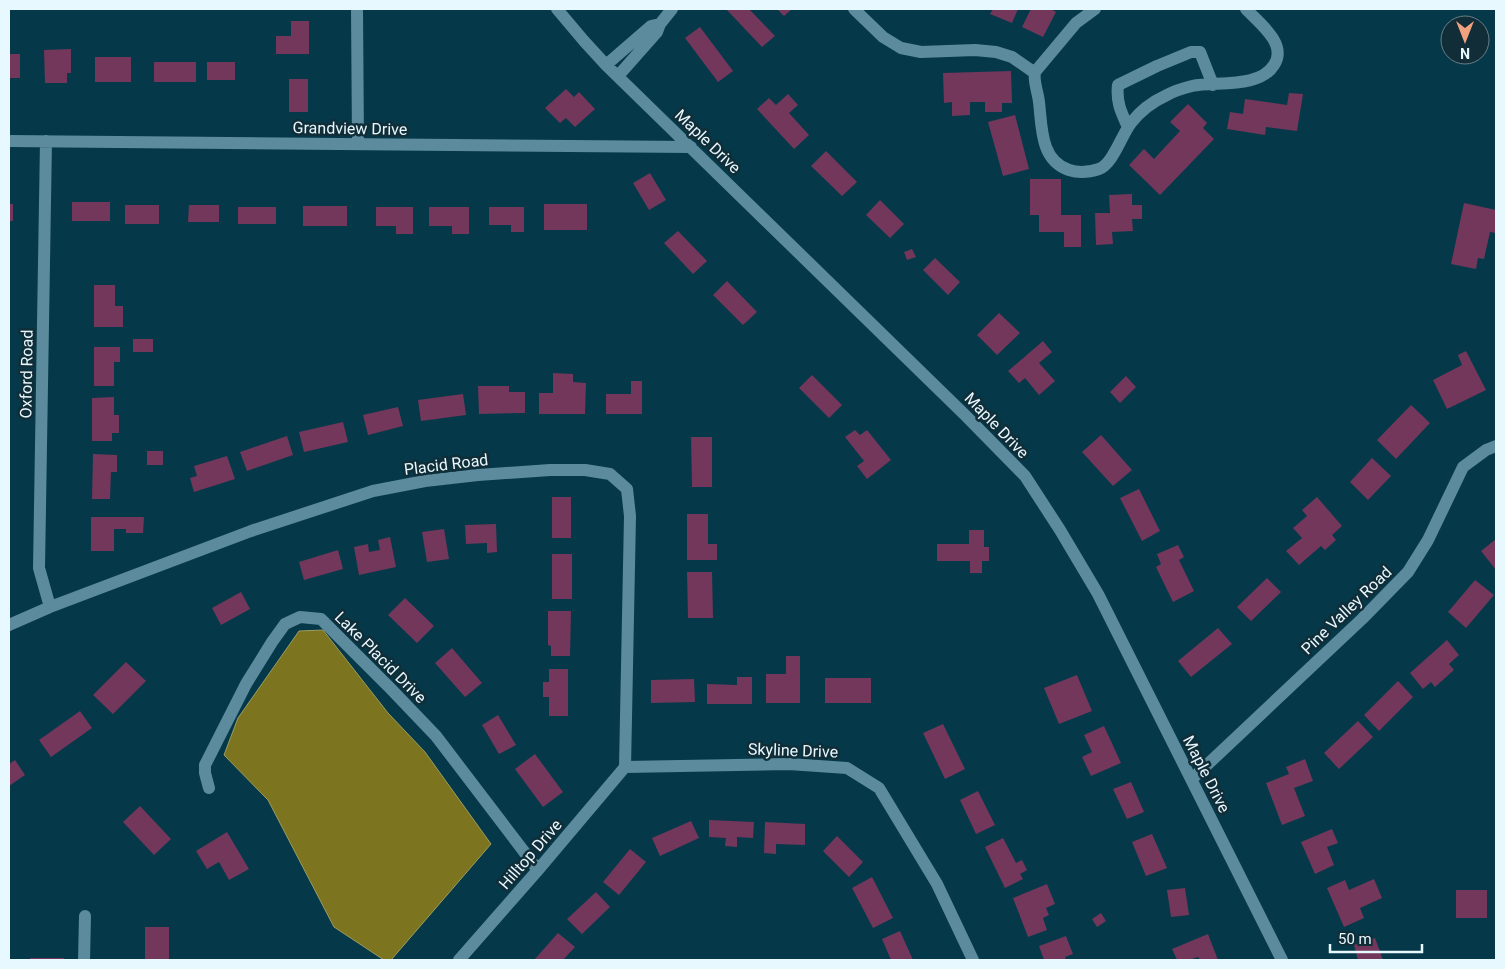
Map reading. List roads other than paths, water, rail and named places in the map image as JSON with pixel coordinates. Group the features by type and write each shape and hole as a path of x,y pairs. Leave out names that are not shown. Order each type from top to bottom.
{"street":[{"path":"356,9 358,144"},
{"name":"Maple Drive","path":"557,9 606,64 966,415 1024,476 1060,530 1098,594 1282,960"},
{"path":"618,76 651,26 660,24 672,9"},
{"path":"854,9 883,37 901,48 921,52 975,50 996,52 1012,57 1035,73"},
{"path":"1095,9 1076,23 1035,73 1034,77 1039,95 1043,139 1050,156 1063,168 1077,172 1101,169 1113,156 1128,127 1148,106 1168,94 1192,86 1240,83 1265,74 1275,65 1279,53 1274,40 1246,9"},
{"path":"606,64 639,44"},
{"path":"1128,127 1119,108 1117,96 1118,84 1128,78 1191,52 1200,52 1213,85"},
{"name":"Grandview Drive","path":"9,141 691,147"},
{"name":"Oxford Road","path":"46,141 39,568 50,607"},
{"name":"Pine Valley Road","path":"1192,779 1362,619 1408,572 1428,540 1463,467 1486,450 1496,446"},
{"name":"Placid Road","path":"9,625 50,607 251,531 373,491 478,475 585,470 610,474 627,488 630,516 624,767"},
{"name":"Lake Placid Drive","path":"209,788 205,765 246,684 272,642 286,624 300,617 321,620 436,736 538,870"},
{"name":"Skyline Drive","path":"624,767 789,764 847,768 879,788 937,884 973,960"},
{"name":"Hilltop Drive","path":"459,960 538,870 624,767"},
{"path":"84,960 85,916"}]}
